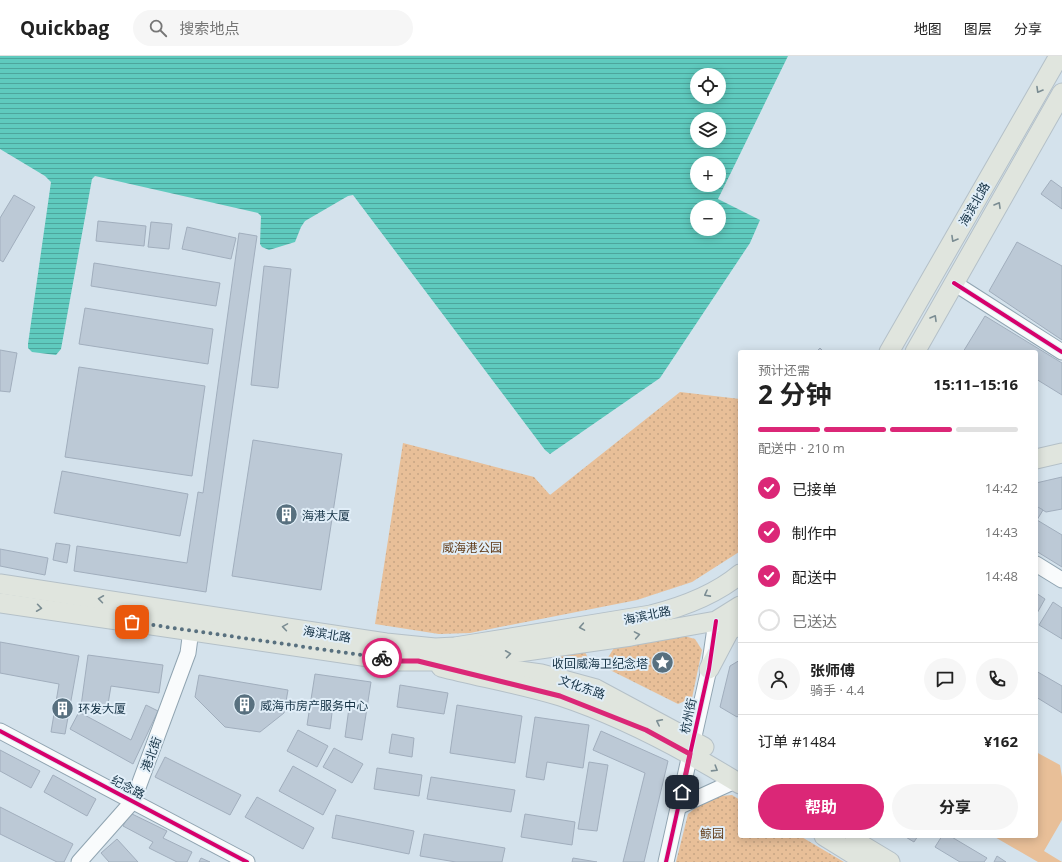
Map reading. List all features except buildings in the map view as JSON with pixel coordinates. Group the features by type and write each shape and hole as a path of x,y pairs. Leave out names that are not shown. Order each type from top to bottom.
{"main road":[{"name":"海滨北路","path":"890,350 1059,56"},
{"name":"海滨北路","path":"916,350 1062,93"},
{"path":"1038,459 1062,453"},
{"name":"海滨北路","path":"0,584 394,644 435,648 455,647 651,615 679,608 708,594 738,575"},
{"path":"716,620 723,606 738,588"},
{"name":"海滨北路","path":"0,603 396,661 456,661 631,636 716,620 738,607"},
{"path":"709,669 729,631 738,625"},
{"path":"394,644 418,661 560,696 692,747"},
{"name":"文化东路","path":"435,648 456,661 541,674 596,689 692,747 738,778"},
{"path":"827,838 866,862"},
{"path":"851,838 890,862"}],"street":[{"path":"954,283 1062,352"},
{"path":"1038,565 1062,580"},
{"name":"杭州街","path":"666,862 709,669 716,620"},
{"name":"港北街","path":"79,862 133,801 188,653 191,630"},
{"name":"纪念路","path":"0,731 247,862"},
{"path":"678,807 738,778"}],"green space":[{"name":"威海港公园","path":"680,392 738,399 738,553 692,582 637,600 470,633 439,634 375,624 403,443 534,477 550,495"},
{"path":"684,636 695,639 702,650 692,698 678,704 608,669 607,659 614,648"},
{"path":"585,652 587,656 586,662 581,665 548,654"},
{"path":"1038,753 1060,765 1062,777 1062,820 1044,851 1062,862 1038,862 996,838 1038,838"},
{"name":"鲸园","path":"732,795 738,799 738,838 803,838 844,862 676,862 688,814 709,797"}],"shaded area":[{"path":"0,56 788,56 726,183 726,156 690,156 690,192 721,192 718,199 720,200 690,200 690,236 726,236 726,203 760,220 750,243 660,378 550,454 545,450 353,195 348,196 305,221 295,242 269,250 262,247 260,244 261,216 258,213 95,176 92,179 61,349 56,355 32,352 28,348 28,344 51,182 45,176 0,149"}],"cycle path":[{"path":"954,283 1062,352"},
{"path":"666,862 709,669 716,621"},
{"path":"0,731 247,862"}],"way so far":[{"path":"132,622 382,658"}],"place":[{"name":"海港大厦","path":"287,515"},
{"name":"收回威海卫纪念塔","path":"663,663"},
{"name":"威海市房产服务中心","path":"244,705"},
{"name":"环发大厦","path":"63,708"}],"route":[{"path":"382,658 396,661 418,661 560,696 646,730 690,754 682,792"}]}
